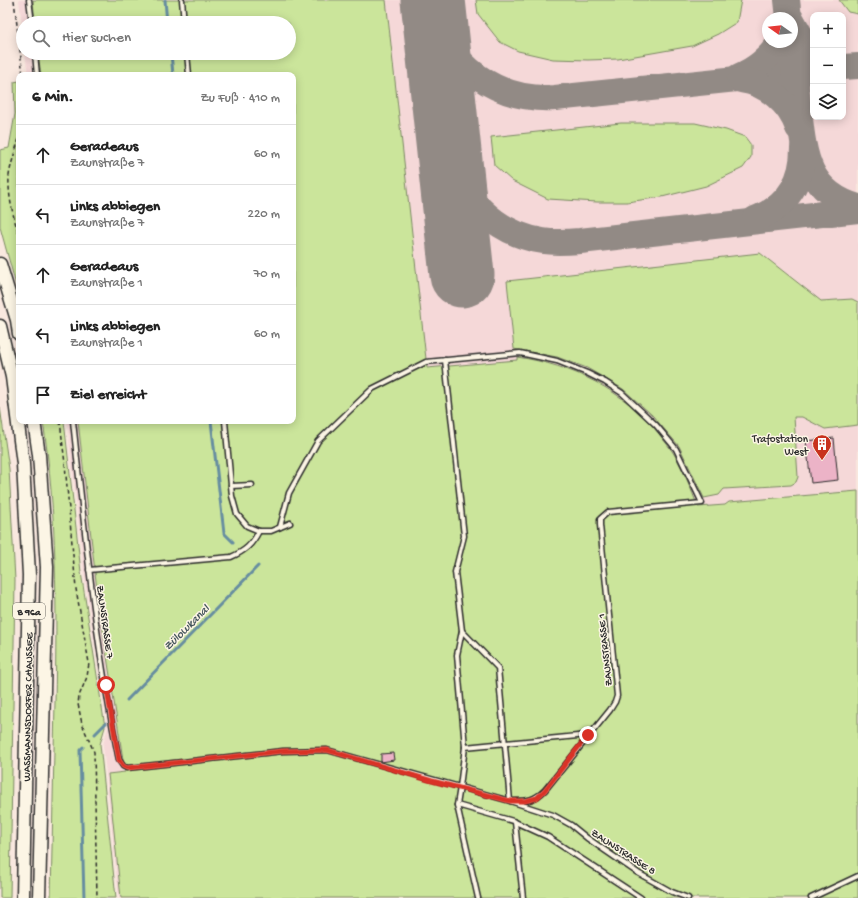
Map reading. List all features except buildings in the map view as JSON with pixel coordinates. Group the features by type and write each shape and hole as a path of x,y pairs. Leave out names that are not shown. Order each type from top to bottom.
{"main road":[{"path":"0,264 16,317"},
{"name":"WASSMANNSDORFER CHAUSSEE","path":"0,326 12,377 16,409"},
{"name":"WASSMANNSDORFER CHAUSSEE","path":"18,424 23,464 30,575 23,898"},
{"name":"WASSMANNSDORFER CHAUSSEE","path":"34,424 39,455 47,567 39,898"}],"lane":[{"path":"29,0 31,16"},
{"path":"182,0 183,16"},
{"path":"36,60 37,72"},
{"path":"188,60 189,72"},
{"name":"ZAUNSTRASSE 1","path":"432,781 510,801 525,801 537,798 545,790 588,735 610,710 617,696 600,519 608,512 702,503 676,449 651,420 622,393 605,382 587,373 556,362 520,353 444,360"},
{"path":"280,527 290,493 318,441 372,389 426,362 444,360 464,536 454,572 462,631 457,654 465,747 457,805 478,898"},
{"name":"ZAUNSTRASSE 7","path":"74,424 89,570 118,756 123,766 131,768 283,751 327,750 432,781"},
{"path":"225,424 232,496 237,514 247,526 259,531 271,531 290,523"},
{"path":"231,486 252,485"},
{"name":"ZAUNSTRASSE 7","path":"89,570 231,557 240,553 253,542 259,531"},
{"path":"462,631 498,668 510,801"},
{"path":"465,747 588,735"},
{"name":"ZAUNSTRASSE 8","path":"510,801 553,815 571,825 587,838 638,873 672,892 688,898"},
{"path":"457,805 515,822 548,837 641,898"},
{"path":"515,822 523,898"},
{"path":"811,898 858,876"}],"path":[{"path":"14,0 16,17"},
{"path":"21,60 23,72"},
{"path":"16,150 9,175 10,193 16,224"},
{"path":"60,424 76,589 89,663 87,676 79,696 78,704 82,724 94,752 97,898"}],"shaded area":[{"path":"19,0 858,0 858,898 119,898 103,745 108,727 85,582 67,424 296,424 296,72 28,72 26,60 296,60 296,16 21,16"}],"green space":[{"path":"33,0 386,0 427,368 517,360 517,357 557,366 596,382 613,392 630,405 645,418 659,434 678,460 698,507 725,505 729,502 858,491 858,898 121,898 108,774 125,772 98,599 78,424 296,424 296,72 41,72 39,60 296,60 296,16 34,16"},
{"path":"476,0 741,0 737,22 718,34 692,46 618,59 588,60 553,59 518,51 500,42 478,14"},
{"path":"839,0 858,0 858,14 848,12"},
{"path":"14,82 16,82 16,285 0,227 0,150 9,148 15,114"},
{"path":"621,123 695,123 726,130 745,137 751,145 751,157 743,168 706,186 662,197 627,202 548,199 512,181 494,165 491,137"},
{"path":"760,253 821,301 852,299 858,302 858,425 825,429 802,417 794,417 798,477 796,482 791,485 724,489 719,495 704,498 679,446 652,415 623,389 587,368 557,357 514,349 507,281"},
{"path":"0,407 9,469 15,580 10,898 0,898"},
{"path":"43,424 64,424 81,572 105,727 100,744 116,898 51,898 56,596 48,456"}],"waterway":[{"path":"165,0 166,16"},
{"path":"172,60 173,72"},
{"path":"211,424 224,533 233,542"},
{"name":"Zülowkanal","path":"127,700 258,566"},
{"name":"Zülowkanal","path":"95,734 106,723"},
{"name":"Zülowkanal","path":"83,747 80,750 84,898"}],"taxiway":[{"path":"787,0 788,12"},
{"path":"434,10 441,30 451,48 463,64 495,87 514,94 555,98 810,71"},
{"path":"798,31 810,45"},
{"path":"739,76 762,62 775,48"},
{"path":"792,48 803,142 806,157 811,170 818,182 828,192 841,200 858,207"},
{"path":"846,67 858,66"},
{"path":"741,80 760,85 776,96 789,111 798,128"},
{"path":"755,219 776,207 791,191 800,171 803,148"},
{"path":"449,151 454,168 461,183 482,211 495,222 510,230 526,237 543,241 580,241 858,210"}],"runway":[{"path":"433,0 462,275"}],"place":[{"name":"Trafostation West","path":"822,461"}],"route":[{"path":"106,685 119,760 120,763 127,768 283,751 327,750 432,781 510,801 525,801 537,798 545,790 588,735"}]}
